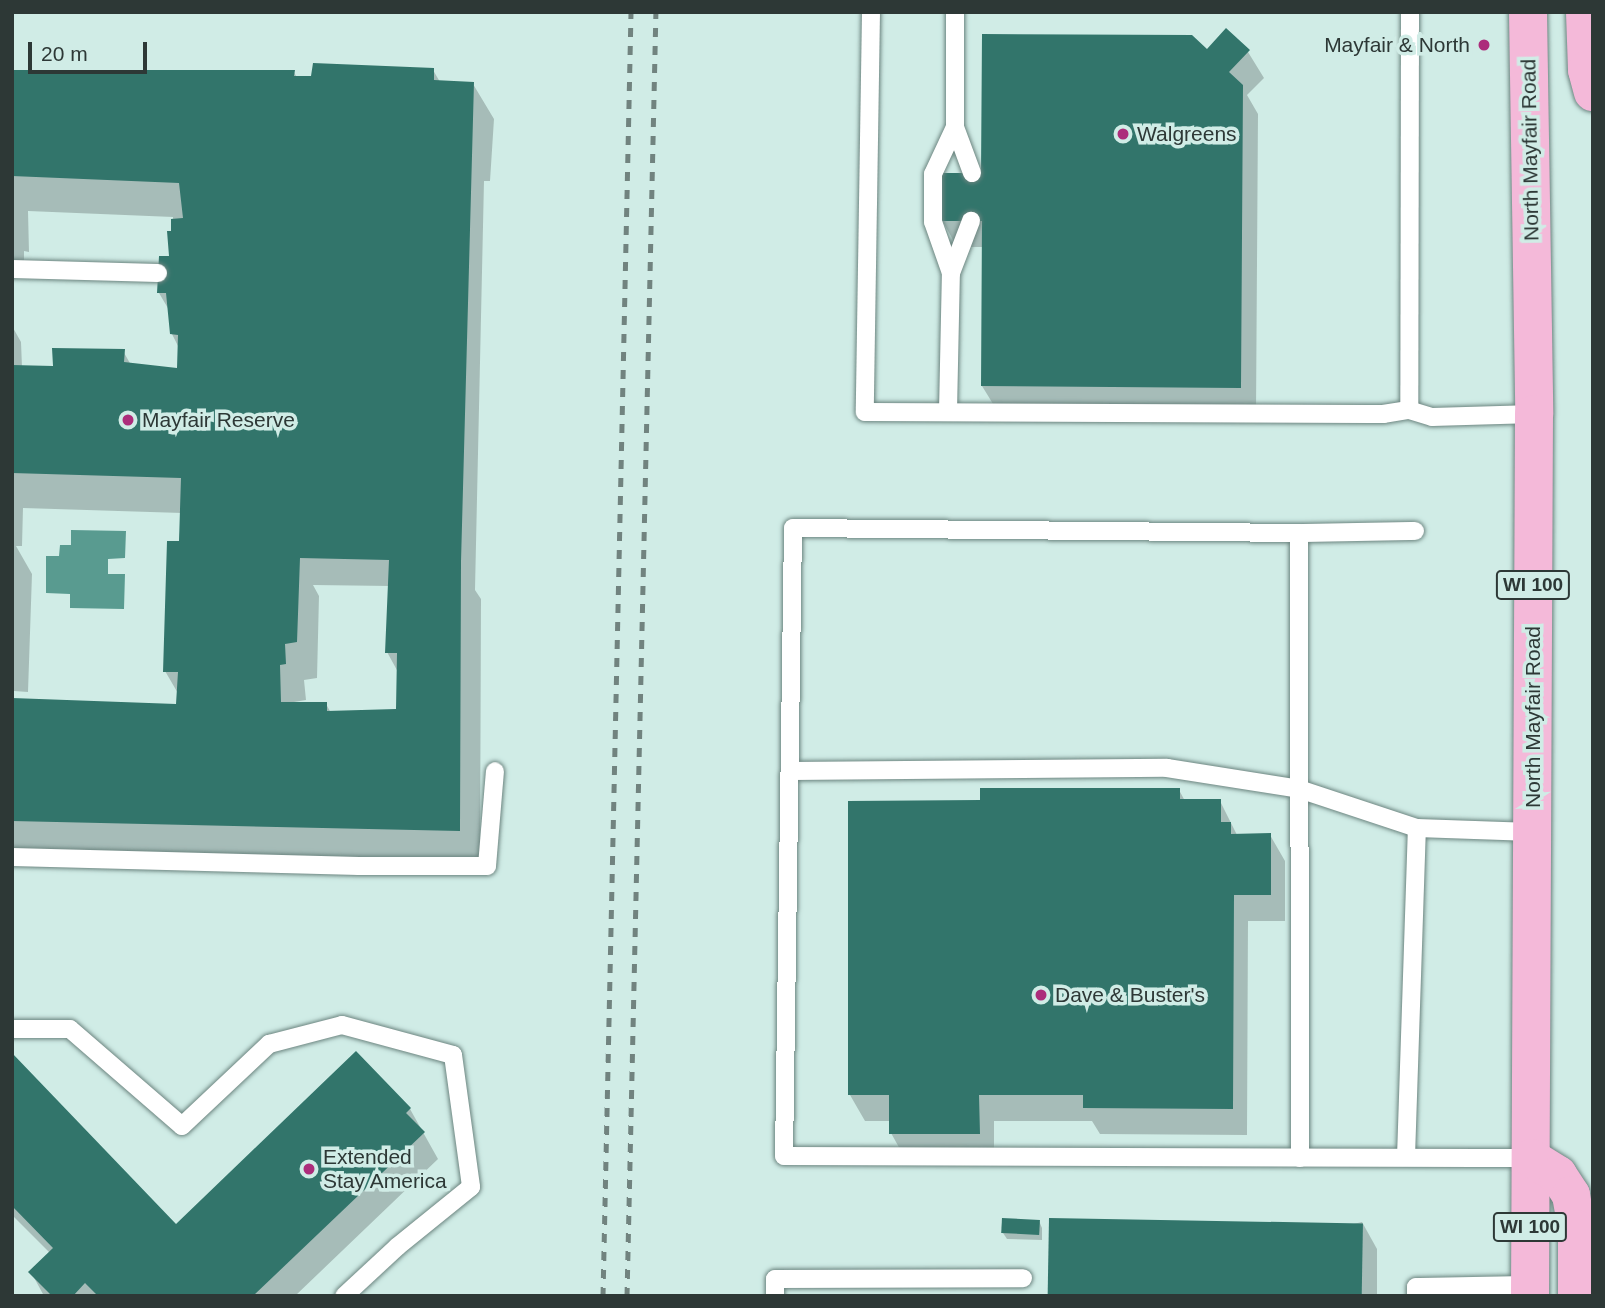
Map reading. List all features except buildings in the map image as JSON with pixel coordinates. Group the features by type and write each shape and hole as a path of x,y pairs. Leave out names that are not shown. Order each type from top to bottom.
{"main road":[{"name":"North Mayfair Road","path":"1528,12 1534,414 1530,1290"},
{"path":"1585,12 1587,70 1593,92"},
{"path":"1531,1158 1558,1175 1571,1195 1577,1229 1577,1296"}],"lane":[{"path":"871,12 865,412 1382,414 1409,410 1432,417 1534,414"},
{"path":"955,12 955,127 972,173"},
{"path":"1409,410 1410,12"},
{"path":"951,273 933,222 933,174 955,127"},
{"path":"948,412 951,273 971,221"},
{"path":"12,269 158,273"},
{"path":"1415,531 1298,533 793,528 784,1156 1531,1158"},
{"path":"1298,533 1300,1157"},
{"path":"791,771 1167,768 1299,789 1417,828 1532,832"},
{"path":"12,857 359,866 487,866 495,771"},
{"path":"1406,1157 1417,828"},
{"path":"12,1028 71,1029 182,1126 269,1044 342,1025 453,1055 471,1187 344,1296"},
{"path":"775,1296 775,1279 1023,1278"},
{"path":"1416,1296 1416,1287 1530,1290"}],"shaded area":[{"path":"71,530 126,531 125,558 108,559 108,574 125,574 124,609 70,608 70,594 46,593 46,556 59,556 60,545 71,545"}],"railway":[{"path":"603,1296 631,12"},
{"path":"627,1296 656,12"}],"place":[{"name":"Mayfair & North","path":"1484,45"},
{"name":"Walgreens","path":"1123,134"},
{"name":"Mayfair Reserve","path":"128,420"},
{"name":"Dave & Buster's","path":"1041,995"},
{"name":"Extended Stay America","path":"309,1169"}]}
